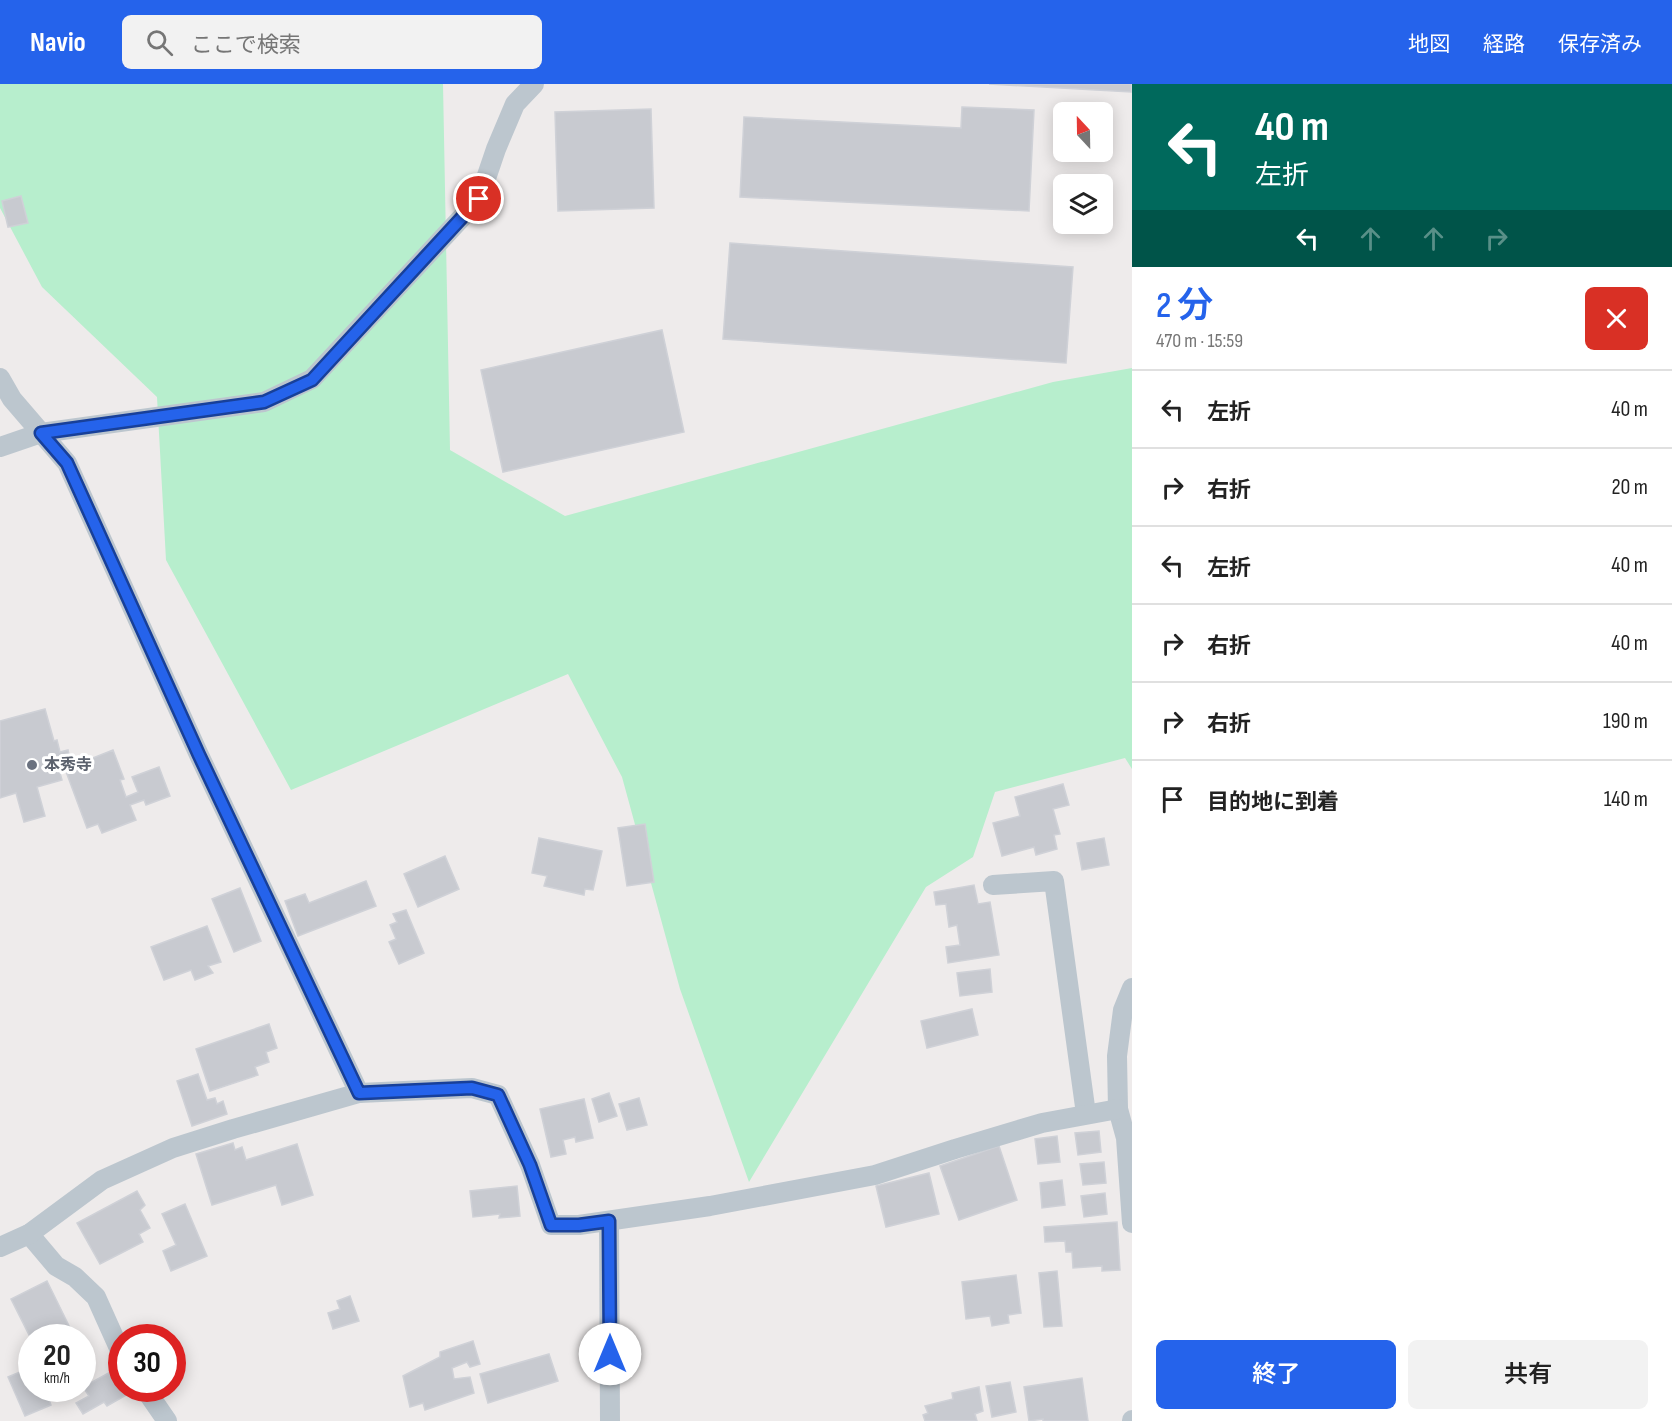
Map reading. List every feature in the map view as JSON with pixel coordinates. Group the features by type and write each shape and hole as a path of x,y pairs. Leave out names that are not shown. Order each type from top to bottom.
{"street":[{"path":"0,447 41,433 264,402 312,380 479,199 496,149 515,104 534,84"},
{"path":"0,378 12,399 67,463 199,755 359,1093"},
{"path":"993,885 1054,881 1086,1114"},
{"path":"1132,988 1123,1010 1117,1056 1118,1109 1129,1139 1132,1223"},
{"path":"0,1247 29,1234 102,1180 173,1148 359,1093 472,1088 498,1095 530,1165 551,1225 579,1225 710,1206 875,1176 1042,1123 1118,1109"},
{"path":"609,1221 610,1421"},
{"path":"29,1234 56,1266 75,1277 96,1297 108,1324"},
{"path":"154,1402 167,1421"}],"green space":[{"path":"0,84 443,84 450,450 565,516 1053,382 1132,368 1132,769 1125,758 995,792 973,857 926,887 749,1182 680,989 622,777 568,674 291,790 166,560 157,397 42,287 0,208"}],"building":[{"path":"989,84 1131,84 1131,92"},
{"path":"962,107 1034,110 1029,211 740,197 744,117 961,128"},
{"path":"651,109 654,208 558,211 555,112"},
{"path":"21,196 28,223 8,227 2,201"},
{"path":"730,243 1073,267 1066,363 723,339"},
{"path":"662,330 684,432 503,472 481,370"},
{"name":"本秀寺","path":"45,709 54,741 57,740 60,752 68,750 71,763 58,766 62,780 37,787 45,816 24,822 16,793 0,798 0,721"},
{"path":"113,750 124,779 120,780 126,797 138,792 132,777 159,767 170,796 146,805 144,800 130,805 136,820 102,833 98,824 87,828 65,769"},
{"path":"1063,784 1069,805 1053,809 1060,834 1054,835 1057,849 1036,855 1034,847 1002,856 993,823 1020,816 1015,797"},
{"path":"645,824 654,882 627,886 618,828"},
{"path":"539,838 602,851 593,890 585,889 584,895 544,886 547,876 532,873"},
{"path":"1104,838 1109,865 1082,870 1077,843"},
{"path":"445,856 459,889 418,907 404,874"},
{"path":"366,881 376,906 298,936 285,901 305,894 309,903"},
{"path":"974,885 978,904 990,902 999,955 948,963 946,947 960,945 957,925 949,927 946,904 936,905 934,892"},
{"path":"240,888 261,941 234,952 212,899"},
{"path":"406,910 424,953 399,964 389,942 396,939 390,925 397,922 393,914"},
{"path":"207,926 221,962 208,966 213,973 195,980 191,970 164,980 151,947"},
{"path":"990,969 992,992 960,996 957,973"},
{"path":"972,1009 978,1035 927,1048 921,1021"},
{"path":"269,1024 277,1048 266,1052 269,1062 255,1067 258,1075 210,1091 196,1049"},
{"path":"198,1074 207,1100 215,1098 217,1104 223,1101 227,1114 192,1126 177,1081"},
{"path":"609,1093 617,1116 599,1122 592,1099"},
{"path":"639,1098 647,1125 627,1130 619,1104"},
{"path":"584,1099 593,1138 576,1142 575,1137 563,1140 566,1154 551,1157 540,1109"},
{"path":"1099,1131 1101,1152 1078,1155 1075,1133"},
{"path":"1057,1136 1060,1162 1038,1164 1035,1139"},
{"path":"233,1143 235,1150 242,1147 246,1160 297,1144 313,1195 282,1205 276,1185 212,1205 196,1154"},
{"path":"999,1146 1017,1200 959,1220 940,1166"},
{"path":"1104,1162 1106,1183 1083,1185 1080,1164"},
{"path":"929,1173 939,1214 886,1227 876,1186"},
{"path":"1062,1180 1065,1205 1042,1208 1040,1183"},
{"path":"517,1186 520,1216 499,1218 500,1214 473,1217 470,1191"},
{"path":"137,1191 145,1205 140,1210 150,1228 139,1234 143,1242 100,1264 77,1223"},
{"path":"1105,1193 1107,1214 1084,1217 1081,1196"},
{"path":"185,1204 207,1256 171,1271 163,1251 176,1245 162,1214"},
{"path":"1117,1222 1120,1270 1102,1271 1102,1266 1073,1268 1072,1252 1066,1252 1065,1241 1045,1242 1044,1227"},
{"path":"1057,1271 1062,1326 1044,1327 1039,1273"},
{"path":"1016,1275 1021,1313 1008,1315 1009,1323 992,1326 990,1316 966,1319 962,1282"},
{"path":"47,1281 68,1324 24,1324 11,1299"},
{"path":"350,1296 359,1321 333,1329 328,1313 340,1309 337,1301"},
{"path":"473,1341 480,1364 470,1367 467,1362 452,1368 454,1379 470,1377 474,1393 425,1410 423,1403 410,1407 403,1376 440,1357 440,1352"},
{"path":"549,1354 558,1381 488,1403 480,1374"},
{"path":"18,1373 18,1400 8,1377"},
{"path":"108,1373 108,1402 114,1402 107,1406 104,1402 83,1414 76,1403 96,1402 96,1380"},
{"path":"1082,1378 1088,1421 1043,1421 1043,1419 1029,1421 1024,1387"},
{"path":"1010,1382 1016,1412 992,1417 986,1386"},
{"path":"979,1387 983,1411 975,1414 977,1421 925,1421 923,1415 928,1413 925,1406 953,1399 952,1393"},
{"path":"19,1402 50,1402 51,1405 25,1416"}],"place":[{"name":"本秀寺","path":"32,765"}],"route":[{"path":"479,199 312,380 264,402 41,433 67,463 199,755 359,1093 472,1088 498,1095 530,1165 551,1225 579,1225 609,1221 610,1354"}]}
